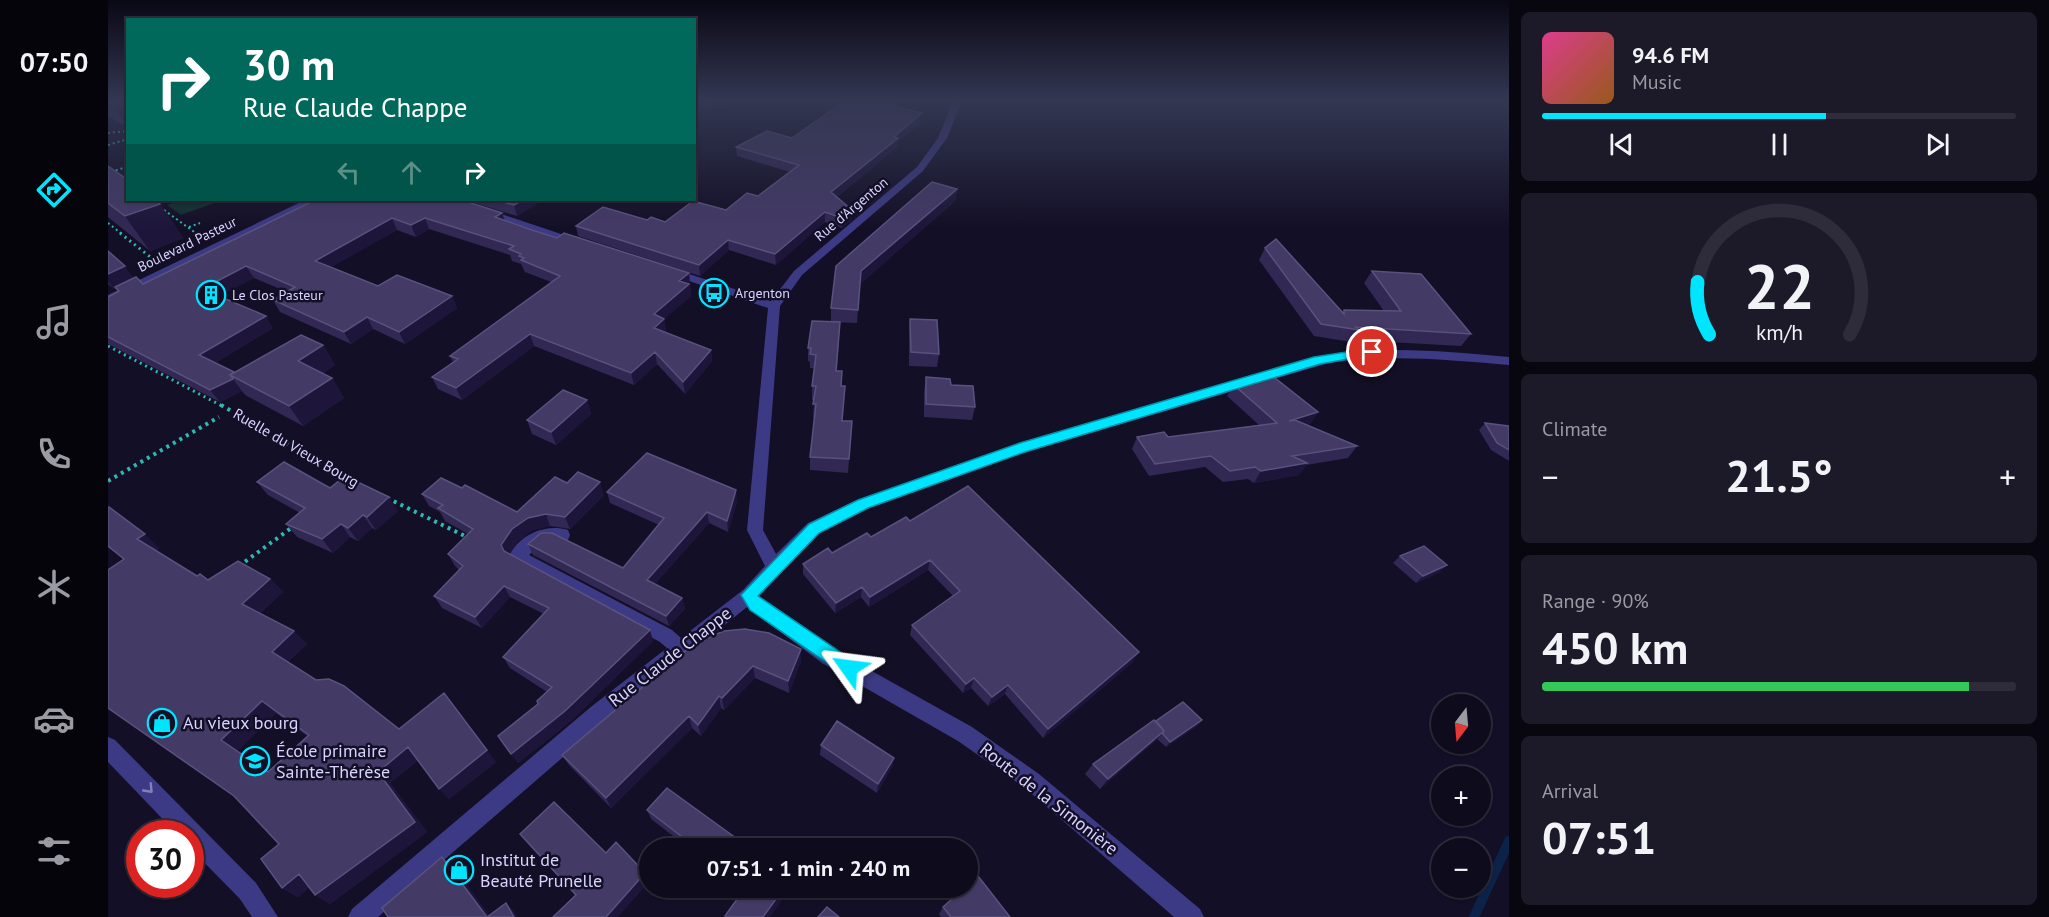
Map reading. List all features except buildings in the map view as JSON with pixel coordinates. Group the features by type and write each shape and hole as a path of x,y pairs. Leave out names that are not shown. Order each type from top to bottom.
{"street":[{"name":"Rue d'Argenton","path":"774,306 798,273 920,169 939,143"},
{"name":"Boulevard Pasteur","path":"108,300 310,201"},
{"path":"453,201 593,246"},
{"path":"659,268 774,306 755,530 774,567"},
{"name":"Rue Claude Chappe","path":"360,917 599,713 748,595 814,528 863,504 1020,448 1335,356 1372,352 1509,361"},
{"path":"562,535 545,533 536,537 518,556 666,636 681,649"},
{"name":"Route de la Simonière","path":"748,595 755,605 829,657 966,734 1032,781 1191,917"},
{"path":"108,747 248,891 266,917"}],"path":[{"path":"119,178 111,172 123,168"},
{"path":"157,205 215,247"},
{"path":"108,223 168,271"},
{"path":"188,228 200,223"},
{"name":"Ruelle du Vieux Bourg","path":"108,346 200,393 352,481"},
{"path":"108,481 219,417"},
{"path":"382,496 475,541"},
{"path":"230,573 304,518"}],"green space":[{"path":"179,201 214,203 181,215 167,205"}],"waterway":[{"path":"1474,917 1509,841"}],"place":[{"name":"Argenton","path":"714,293"},
{"name":"Le Clos Pasteur","path":"211,295"},
{"name":"Au vieux bourg","path":"162,723"},
{"name":"École primaire Sainte-Thérèse","path":"255,761"},
{"name":"Institut de Beauté Prunelle","path":"459,870"}],"route":[{"path":"849,668 829,657 755,605 748,595 814,528 827,520 863,504 1020,448 1319,360 1372,352"}]}
